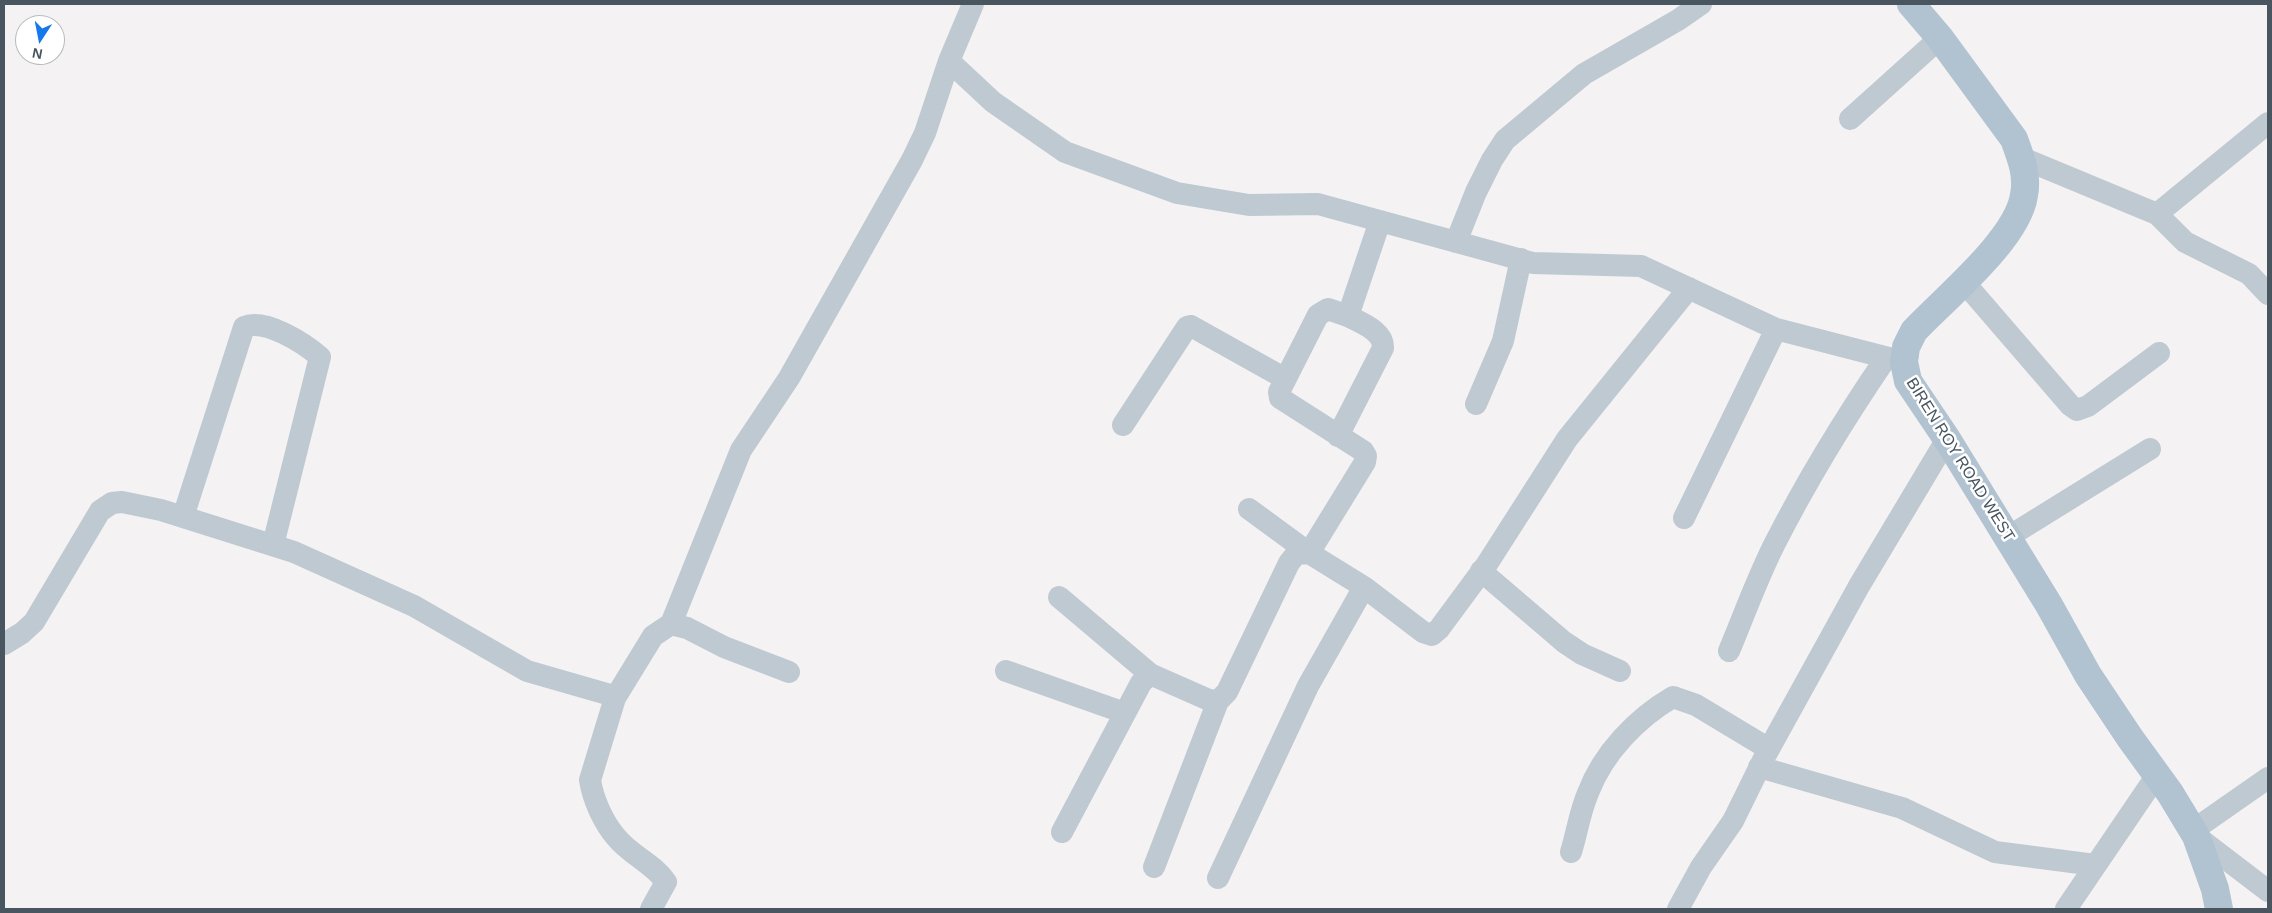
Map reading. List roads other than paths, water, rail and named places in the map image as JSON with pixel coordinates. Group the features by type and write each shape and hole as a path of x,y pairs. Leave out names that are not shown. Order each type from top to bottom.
{"main road":[{"name":"BIREN ROY ROAD WEST","path":"1911,4 1940,38 2014,139 2022,158 2026,178 2024,197 2016,219 1998,245 1914,331 1906,347 1895,360 2008,537 2088,675 2170,793 2194,834 2215,889 2218,909"}],"street":[{"path":"662,904 666,882 658,870 616,838 592,793 590,780 615,698 653,636 671,624 740,450 789,378 912,160 925,133 949,61 973,4"},
{"path":"1456,242 1480,184 1505,140 1584,74 1678,20 1701,4"},
{"path":"1850,119 1940,38"},
{"path":"949,61 993,102 1052,144 1081,159 1177,193 1249,205 1318,204 1521,259 1553,265 1629,264 1647,268 1734,311 1776,329 1895,360 1823,455 1774,546 1750,597 1729,651"},
{"path":"2157,214 2268,123"},
{"path":"2022,158 2157,214 2185,242 2249,274 2268,294"},
{"path":"1348,316 1380,221"},
{"path":"1476,404 1503,341 1521,259"},
{"path":"1963,281 2070,405 2077,410 2088,406 2159,353"},
{"path":"1249,509 1309,553 1364,587 1422,632 1432,635 1439,629 1481,570 1567,439 1688,288"},
{"path":"1309,553 1366,462 1366,456 1363,451 1338,436 1280,398 1278,392 1318,315 1328,309 1348,316 1380,335 1383,341 1383,348 1338,436"},
{"path":"183,517 244,327 252,324 266,326 308,346 320,357 273,545"},
{"path":"1123,425 1187,327 1191,326 1284,378"},
{"path":"1684,518 1776,329"},
{"path":"1678,909 1701,867 1733,821 1764,758 1859,586 1947,439"},
{"path":"2008,537 2150,449"},
{"path":"4,644 34,622 100,511 105,507 122,502 183,517 294,552 414,606 527,671 615,698"},
{"path":"1154,867 1218,701 1227,692 1289,563 1296,554 1309,553"},
{"path":"1481,570 1564,642 1582,654 1620,671"},
{"path":"1218,878 1308,686 1364,587"},
{"path":"1059,597 1150,674 1209,700 1218,701"},
{"path":"671,624 687,628 724,647 789,672"},
{"path":"1006,671 1126,713"},
{"path":"1062,832 1142,683 1150,674"},
{"path":"1571,852 1588,792 1611,753 1624,735 1673,697 1696,705 1764,758 1909,811 1970,842 1995,852 2095,865"},
{"path":"2066,909 2157,775"},
{"path":"2268,778 2194,834 2268,891"}]}
